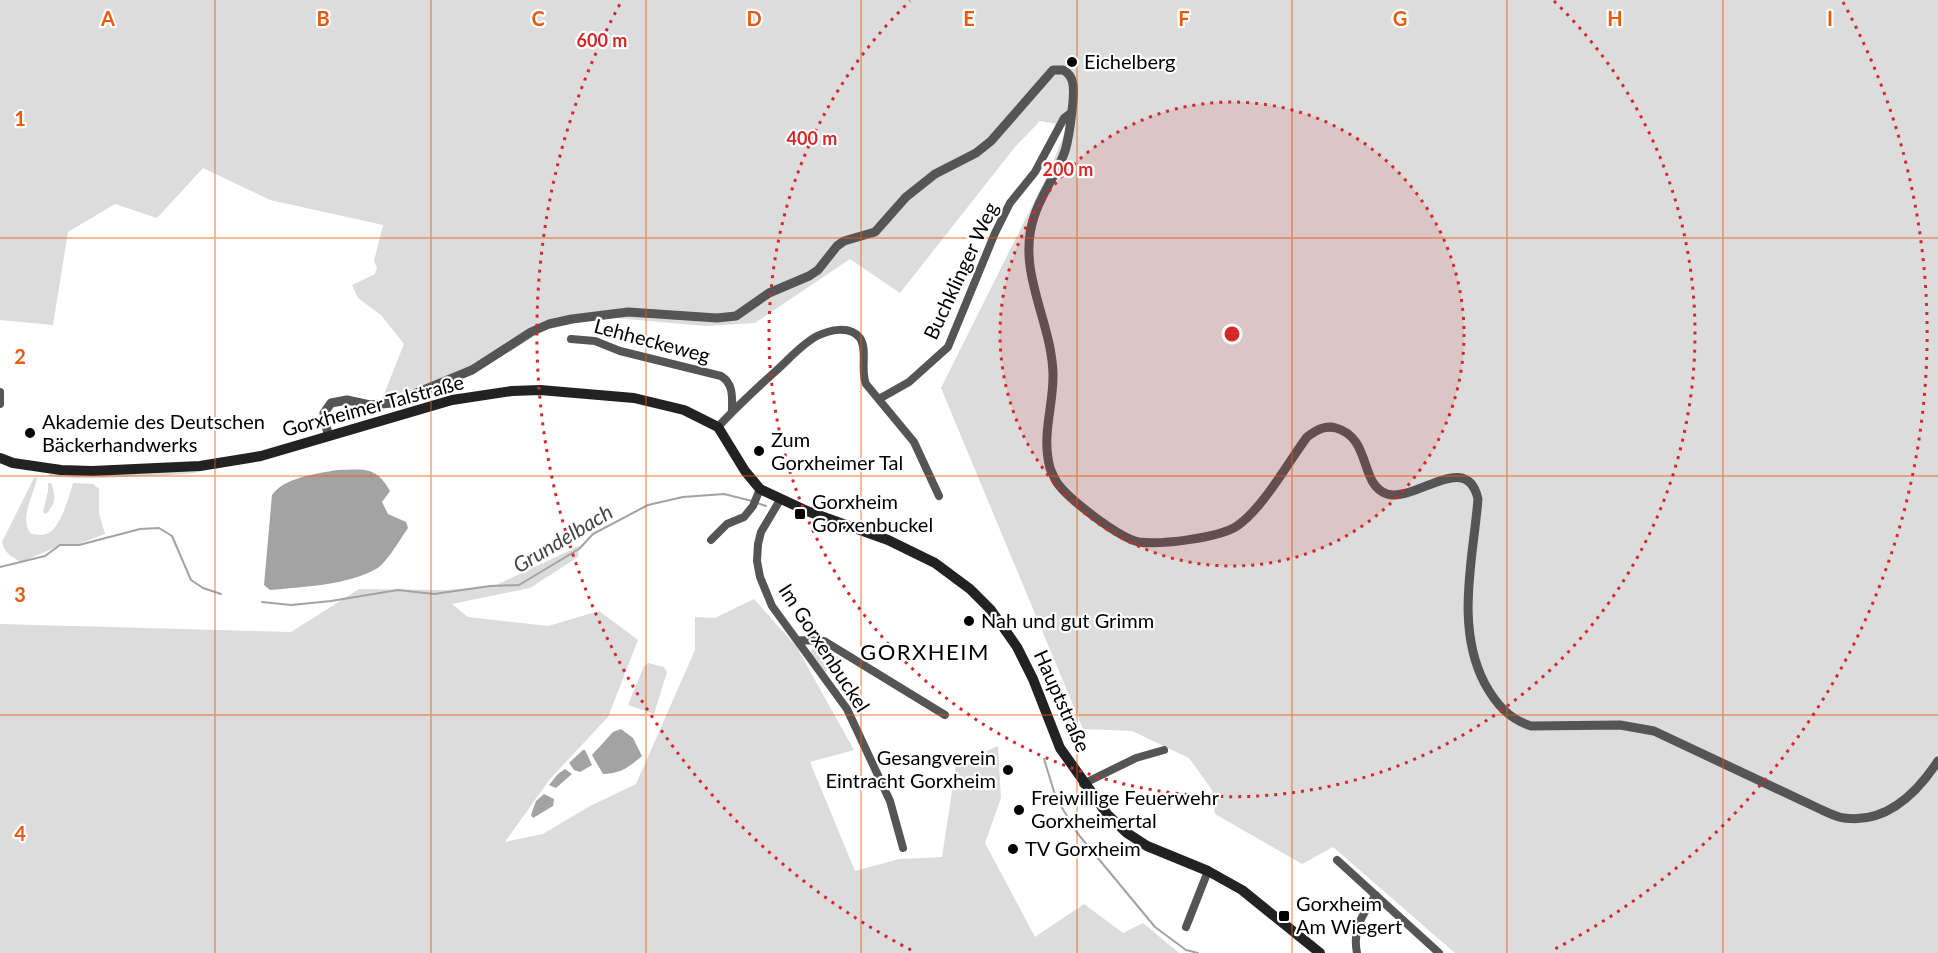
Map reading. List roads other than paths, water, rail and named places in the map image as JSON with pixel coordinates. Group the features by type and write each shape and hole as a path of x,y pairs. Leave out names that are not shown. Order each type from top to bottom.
{"main road":[{"name":"Gorxheimer Talstraße","path":"0,458 13,463 61,470 92,471 175,468 226,463 261,456 452,400 482,394 540,390 634,398 662,403 699,416 718,427"},
{"name":"Hauptstraße","path":"718,427 745,471 756,498 780,500 888,540 935,563 970,589 991,610 1017,647 1034,679 1060,748 1083,784 1107,814 1127,833 1147,846 1208,871 1254,897 1320,953"}],"street":[{"path":"328,435 324,413 331,403 341,399 370,405 392,403 472,370 521,338 549,324 620,312 717,318 735,316 776,289 818,270 837,246 844,241 875,232 906,197 935,174 976,153 991,141 1053,70 1063,70 1071,76 1074,91 1069,137 1034,216 1028,250 1029,265 1053,371 1047,418 1048,456 1051,470 1058,484 1095,516 1119,533 1140,542 1160,542 1224,533 1251,514 1306,437 1324,428 1338,429 1347,432 1355,439 1374,483 1388,495 1410,492 1450,477 1461,478 1476,488 1478,499 1467,609 1471,651 1494,701 1520,723 1531,726 1620,725 1654,731 1843,818 1866,818 1903,802 1925,781 1938,761"},
{"name":"Buchklinger Weg","path":"879,399 909,382 948,347 995,233 1010,203 1035,172 1064,118 1072,112"},
{"path":"718,427 732,411 815,337 828,331 854,333 862,341 864,380 914,442 939,496"},
{"name":"Lehheckeweg","path":"571,339 595,341 620,351 721,376 730,387 732,411"},
{"path":"0,392 0,404"},
{"path":"711,540 728,524 744,517 756,498"},
{"name":"Im Gorxenbuckel","path":"780,500 758,544 757,561 760,577 772,606 848,709 890,801 903,848"},
{"path":"796,640 824,640 945,715"},
{"path":"1083,784 1136,758 1164,750"},
{"path":"1337,860 1439,953"},
{"path":"1186,927 1208,871"},
{"path":"1357,953 1355,944 1357,925 1376,895"}],"waterway":[{"name":"Grundelbach","path":"262,602 291,605 398,590 434,594 490,586 519,585 579,549 593,534 648,505 683,497 724,494 752,501"},
{"name":"Grundelbach","path":"757,503 766,506"},
{"name":"Grundelbach","path":"0,567 45,556 60,545 79,545 140,529 159,528 172,536 191,580 203,588 221,594"},
{"path":"1044,759 1056,798 1078,834 1155,927 1186,950 1198,953"}],"place":[{"name":"Eichelberg","path":"1072,62"},
{"name":"Akademie des Deutschen Bäckerhandwerks","path":"30,433"},
{"name":"Zum Gorxheimer Tal","path":"759,451"},
{"name":"Gorxheim Gorxenbuckel","path":"800,514"},
{"name":"Nah und gut Grimm","path":"969,621"},
{"name":"Gesangverein Eintracht Gorxheim","path":"1008,770"},
{"name":"Freiwillige Feuerwehr Gorxheimertal","path":"1019,810"},
{"name":"TV Gorxheim","path":"1013,849"},
{"name":"Gorxheim Am Wiegert","path":"1284,916"}],"district":[{"name":"GORXHEIM","path":"925,652"}]}
